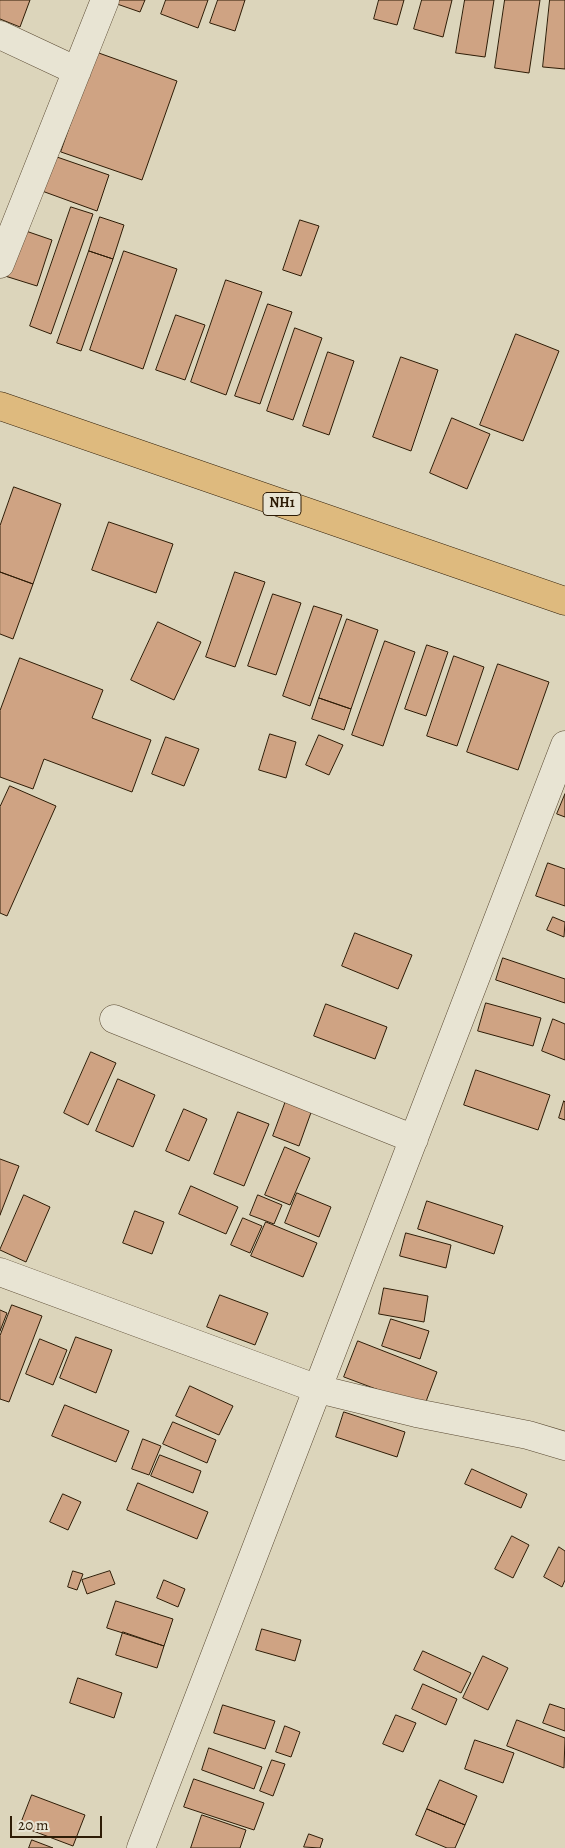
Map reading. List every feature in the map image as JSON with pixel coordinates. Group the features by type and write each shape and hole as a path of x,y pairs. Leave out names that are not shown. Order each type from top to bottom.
{"highway":[{"name":"NH1","path":"0,406 565,601"}],"street":[{"path":"0,264 105,0"},
{"path":"0,35 77,72"},
{"path":"141,1848 565,745"},
{"path":"114,1019 414,1139"},
{"path":"0,1272 318,1389 416,1413 528,1435 565,1446"}],"building":[{"path":"0,0 30,0 20,27 0,19"},
{"path":"118,0 145,0 140,12 117,4"},
{"path":"166,0 208,0 198,28 161,14"},
{"path":"218,0 245,0 235,31 210,23"},
{"path":"379,0 404,0 397,25 374,19"},
{"path":"422,0 452,0 443,37 414,29"},
{"path":"465,0 494,0 485,57 456,53"},
{"path":"505,0 540,0 529,73 495,68"},
{"path":"550,0 565,0 565,69 543,67"},
{"path":"96,52 177,81 142,180 61,152"},
{"path":"54,156 109,175 97,211 42,191"},
{"path":"71,207 93,214 51,334 30,326"},
{"path":"100,217 124,225 113,259 89,251"},
{"path":"300,220 319,226 301,276 283,270"},
{"path":"20,229 52,240 37,286 5,276"},
{"path":"89,251 113,259 81,351 57,343"},
{"path":"124,251 177,269 143,369 90,350"},
{"path":"226,280 262,292 226,395 191,382"},
{"path":"268,304 292,312 260,404 235,396"},
{"path":"176,315 205,325 185,380 156,370"},
{"path":"295,328 322,338 293,420 267,411"},
{"path":"516,334 559,351 523,441 480,425"},
{"path":"328,352 354,361 329,435 303,426"},
{"path":"401,357 438,370 411,451 373,437"},
{"path":"452,418 490,434 467,489 430,473"},
{"path":"14,487 61,504 33,584 0,572 0,526"},
{"path":"109,522 173,544 156,593 92,570"},
{"path":"0,572 33,584 13,639 0,634"},
{"path":"235,572 265,582 235,667 206,657"},
{"path":"273,594 301,603 276,675 248,666"},
{"path":"314,606 342,615 310,706 283,696"},
{"path":"347,619 378,630 351,709 319,698"},
{"path":"158,622 201,642 174,700 131,680"},
{"path":"385,641 415,652 383,746 352,735"},
{"path":"427,645 448,652 426,716 405,709"},
{"path":"454,656 484,667 457,746 427,736"},
{"path":"20,658 103,690 92,718 151,740 132,792 44,759 33,789 0,777 0,711"},
{"path":"498,664 549,682 518,770 467,752"},
{"path":"319,698 351,709 344,730 312,719"},
{"path":"270,734 296,742 286,778 259,770"},
{"path":"319,735 343,745 329,775 306,765"},
{"path":"166,737 199,749 184,786 152,774"},
{"path":"10,786 56,806 7,916 0,913 0,807"},
{"path":"565,794 565,817 557,814"},
{"path":"548,863 565,869 565,906 536,896"},
{"path":"553,917 565,922 564,937 547,930"},
{"path":"355,933 412,955 398,989 342,966"},
{"path":"503,958 565,979 565,1003 496,980"},
{"path":"486,1003 541,1018 533,1046 478,1031"},
{"path":"326,1004 387,1027 375,1059 314,1036"},
{"path":"553,1019 565,1024 565,1060 542,1051"},
{"path":"91,1052 116,1063 88,1125 64,1113"},
{"path":"476,1070 550,1095 538,1130 464,1105"},
{"path":"118,1079 155,1095 133,1147 96,1131"},
{"path":"287,1098 313,1107 299,1146 273,1136"},
{"path":"565,1102 565,1120 559,1118"},
{"path":"184,1109 207,1119 189,1161 166,1151"},
{"path":"238,1112 269,1124 244,1186 214,1174"},
{"path":"285,1147 310,1158 290,1205 265,1195"},
{"path":"0,1159 19,1166 0,1215"},
{"path":"191,1186 238,1207 226,1234 179,1214"},
{"path":"297,1193 331,1207 319,1237 285,1223"},
{"path":"24,1195 50,1207 26,1262 0,1250"},
{"path":"258,1195 282,1205 274,1224 250,1215"},
{"path":"427,1201 503,1226 494,1254 418,1229"},
{"path":"135,1211 164,1222 152,1254 123,1243"},
{"path":"243,1218 262,1226 250,1253 231,1245"},
{"path":"266,1222 317,1243 303,1277 251,1256"},
{"path":"406,1233 451,1245 446,1268 400,1256"},
{"path":"384,1288 428,1296 424,1322 379,1314"},
{"path":"220,1295 268,1313 255,1345 207,1327"},
{"path":"12,1305 42,1316 9,1402 0,1399 0,1336"},
{"path":"0,1310 7,1313 0,1331"},
{"path":"391,1319 429,1331 420,1359 382,1346"},
{"path":"76,1337 112,1350 96,1393 60,1378"},
{"path":"40,1339 67,1350 53,1385 26,1374"},
{"path":"358,1341 437,1372 424,1407 344,1377"},
{"path":"190,1386 233,1406 219,1435 176,1416"},
{"path":"65,1405 129,1431 116,1462 52,1436"},
{"path":"344,1412 405,1432 397,1457 336,1437"},
{"path":"173,1422 216,1440 207,1463 163,1444"},
{"path":"143,1439 161,1446 149,1475 132,1469"},
{"path":"160,1455 201,1471 193,1493 151,1476"},
{"path":"472,1469 527,1494 521,1508 465,1484"},
{"path":"138,1483 208,1512 197,1539 127,1510"},
{"path":"63,1494 81,1502 68,1530 50,1522"},
{"path":"512,1536 529,1545 513,1578 495,1569"},
{"path":"559,1547 565,1551 565,1580 562,1587 544,1577"},
{"path":"73,1571 83,1574 77,1590 68,1587"},
{"path":"110,1571 115,1584 87,1594 82,1580"},
{"path":"164,1580 185,1589 178,1607 157,1598"},
{"path":"116,1601 173,1619 164,1646 107,1628"},
{"path":"262,1629 301,1640 295,1661 256,1650"},
{"path":"123,1632 164,1646 157,1668 116,1655"},
{"path":"423,1651 471,1673 461,1693 414,1670"},
{"path":"483,1656 508,1668 488,1710 463,1698"},
{"path":"78,1678 122,1693 114,1718 70,1703"},
{"path":"423,1684 457,1699 446,1725 412,1709"},
{"path":"550,1704 565,1709 565,1731 543,1723"},
{"path":"223,1705 275,1721 265,1749 214,1733"},
{"path":"396,1715 416,1723 403,1752 383,1744"},
{"path":"517,1720 565,1738 564,1768 507,1746"},
{"path":"285,1726 300,1732 291,1757 276,1752"},
{"path":"475,1740 514,1753 503,1783 465,1769"},
{"path":"209,1748 262,1767 254,1789 202,1770"},
{"path":"272,1760 285,1764 273,1796 260,1791"},
{"path":"194,1779 264,1803 254,1830 184,1807"},
{"path":"440,1780 477,1796 465,1825 427,1809"},
{"path":"32,1795 85,1815 73,1846 20,1826"},
{"path":"427,1809 465,1825 455,1848 447,1848 416,1835"},
{"path":"202,1815 246,1830 240,1848 191,1848"},
{"path":"309,1834 323,1839 320,1848 304,1847"},
{"path":"32,1840 53,1848 29,1848"}]}
